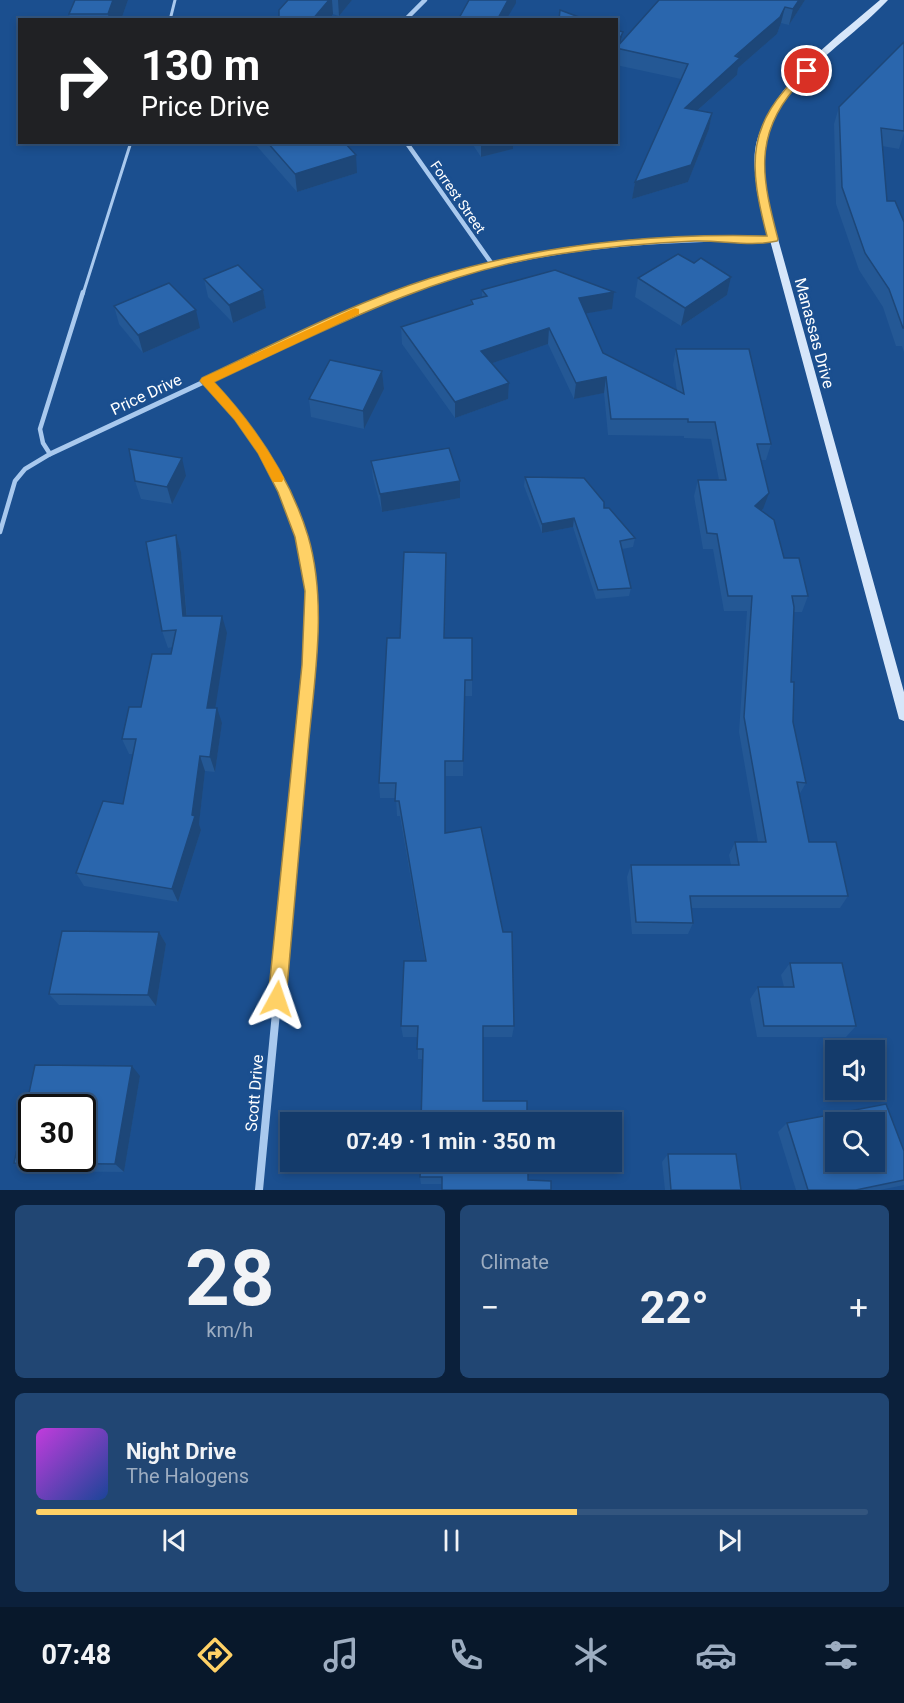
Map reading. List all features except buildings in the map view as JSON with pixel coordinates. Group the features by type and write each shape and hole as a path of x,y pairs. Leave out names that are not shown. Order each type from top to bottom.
{"main road":[{"name":"Manassas Drive","path":"884,0 792,86 774,109 762,136 759,160 761,192 773,239 904,714"}],"street":[{"path":"407,18 425,0"},
{"name":"Forrest Street","path":"407,144 492,264"},
{"name":"Price Drive","path":"50,454 376,302 433,281 492,264 556,251 620,242 697,237 773,239"},
{"name":"Scott Drive","path":"206,381 240,417 263,451 284,492 301,537 311,591 308,677 259,1190"}],"lane":[{"path":"170,18 175,0"},
{"path":"0,532 15,481 25,469 50,454 43,443 40,429 130,144"}],"slow traffic":[{"path":"277,478 263,451 240,417 206,381 355,312"}],"route":[{"path":"277,999 309,665 311,591 301,537 284,492 263,451 240,417 206,381 376,302 433,281 492,264 556,251 620,242 697,237 773,239 761,192 759,160 762,136 774,109 807,71"}]}
